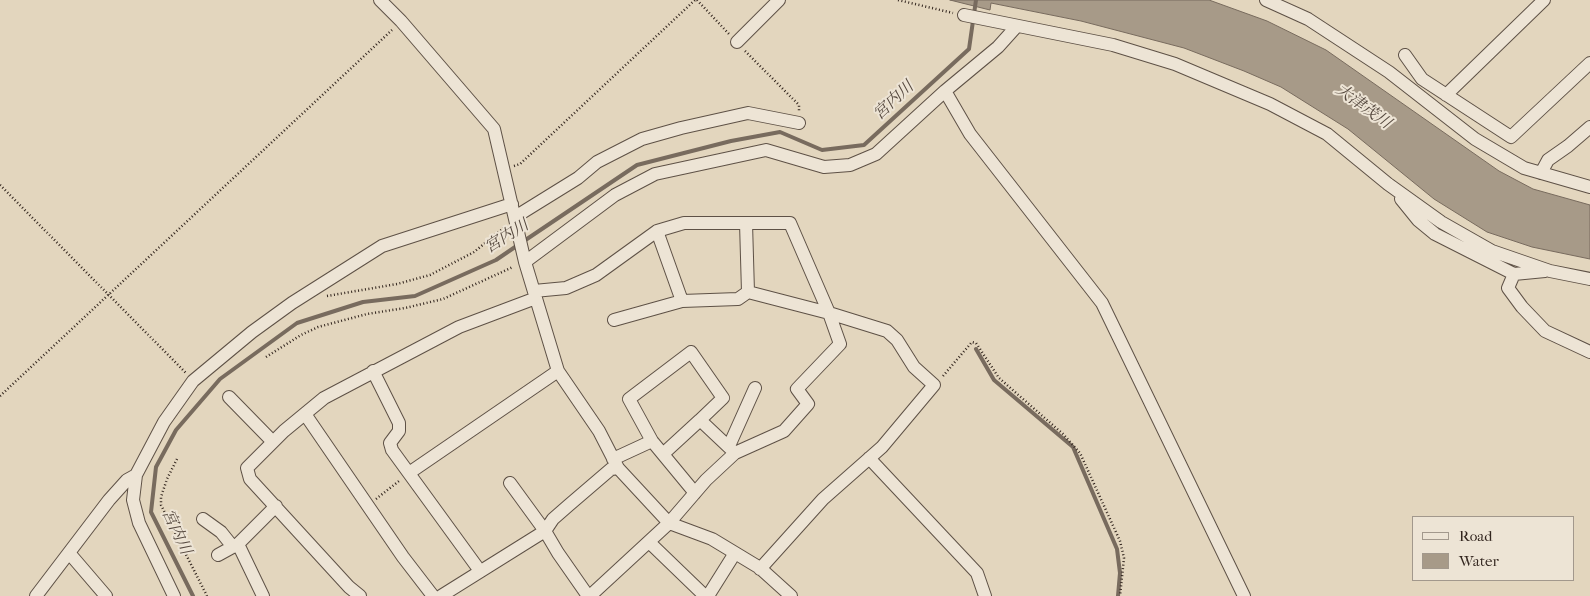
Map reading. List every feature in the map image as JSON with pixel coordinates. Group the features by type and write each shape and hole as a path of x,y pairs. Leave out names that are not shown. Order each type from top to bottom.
{"street":[{"path":"380,0 401,21 494,129 525,262 558,371 598,431 616,464 669,523 712,539 760,569 792,596"},
{"path":"737,42 779,0"},
{"path":"1446,94 1544,0"},
{"path":"1276,2 1308,19 1389,72 1475,139 1524,168 1590,187"},
{"path":"964,15 992,19 1016,27 1113,45 1176,64 1270,104 1327,134 1388,184 1441,222 1492,252 1550,271 1590,279"},
{"path":"525,262 615,195 655,174 766,150 824,167 850,165 876,154 945,91 998,47 1016,27"},
{"path":"1405,55 1422,79 1512,137 1590,63"},
{"path":"945,91 970,134 1102,303 1244,596"},
{"path":"515,217 578,178 598,162 642,139 748,113 799,123"},
{"path":"1541,173 1548,160 1590,127"},
{"path":"1388,184 1418,220 1435,234 1514,274 1550,271"},
{"path":"174,596 139,523 133,500 136,475 164,422 194,381 252,332 292,303 382,246 512,204"},
{"path":"360,596 349,587 247,474 247,468 305,414 324,398 459,328 535,294 566,288 596,275 656,231 684,223 790,224 830,313 840,344 797,389 808,404 784,431 732,450"},
{"path":"746,224 748,292"},
{"path":"656,231 682,300"},
{"path":"1514,274 1508,288 1544,331 1590,352"},
{"path":"614,320 682,300 738,299 748,292 830,313 886,331 897,340 914,366 934,385 882,447 823,499 760,569"},
{"path":"663,454 723,398 691,352 629,399 652,441 695,493"},
{"path":"374,371 399,423 399,432 390,443 392,450 418,489 480,571"},
{"path":"409,473 558,371"},
{"path":"510,484 545,531 558,553 589,596 669,523 732,450 755,388"},
{"path":"229,397 273,442"},
{"path":"305,414 403,557 434,596"},
{"path":"700,420 732,450"},
{"path":"441,596 545,531 558,514 616,464 652,441"},
{"path":"869,458 977,573 985,596"},
{"path":"36,596 70,554 109,500 126,480 136,475"},
{"path":"218,555 235,545 276,506"},
{"path":"203,519 235,545 263,596"},
{"path":"649,542 706,596 735,553"},
{"path":"70,554 106,596"}],"path":[{"path":"504,170 520,164 696,0 798,105 799,123"},
{"path":"898,0 964,15"},
{"path":"0,396 401,21"},
{"path":"0,184 194,381"},
{"path":"323,297 397,284 430,275 474,252 515,217"},
{"path":"266,358 301,335 318,327 367,314 443,299 525,262"},
{"path":"934,385 972,342 976,343 999,378 1063,434 1080,453 1120,541 1124,558 1120,596"},
{"path":"178,459 167,479 161,497 161,505 206,596"},
{"path":"368,504 409,473"}],"water":[{"name":"大津茂川","path":"950,0 1209,0 1267,21 1326,50 1499,171 1533,189 1590,205 1590,259 1532,247 1487,232 1434,199 1348,129 1281,87 1244,71 1184,48 1081,21 991,3 990,10"}],"waterway":[{"name":"宮内川","path":"524,241 637,165 731,141 780,132 822,150 864,145 969,49 976,0"},
{"name":"宮内川","path":"193,596 151,512 156,467 176,430 220,379 297,323 363,302 415,296 496,260 518,245"},
{"path":"976,349 994,380 1073,447 1117,549 1120,573 1118,596"}]}
